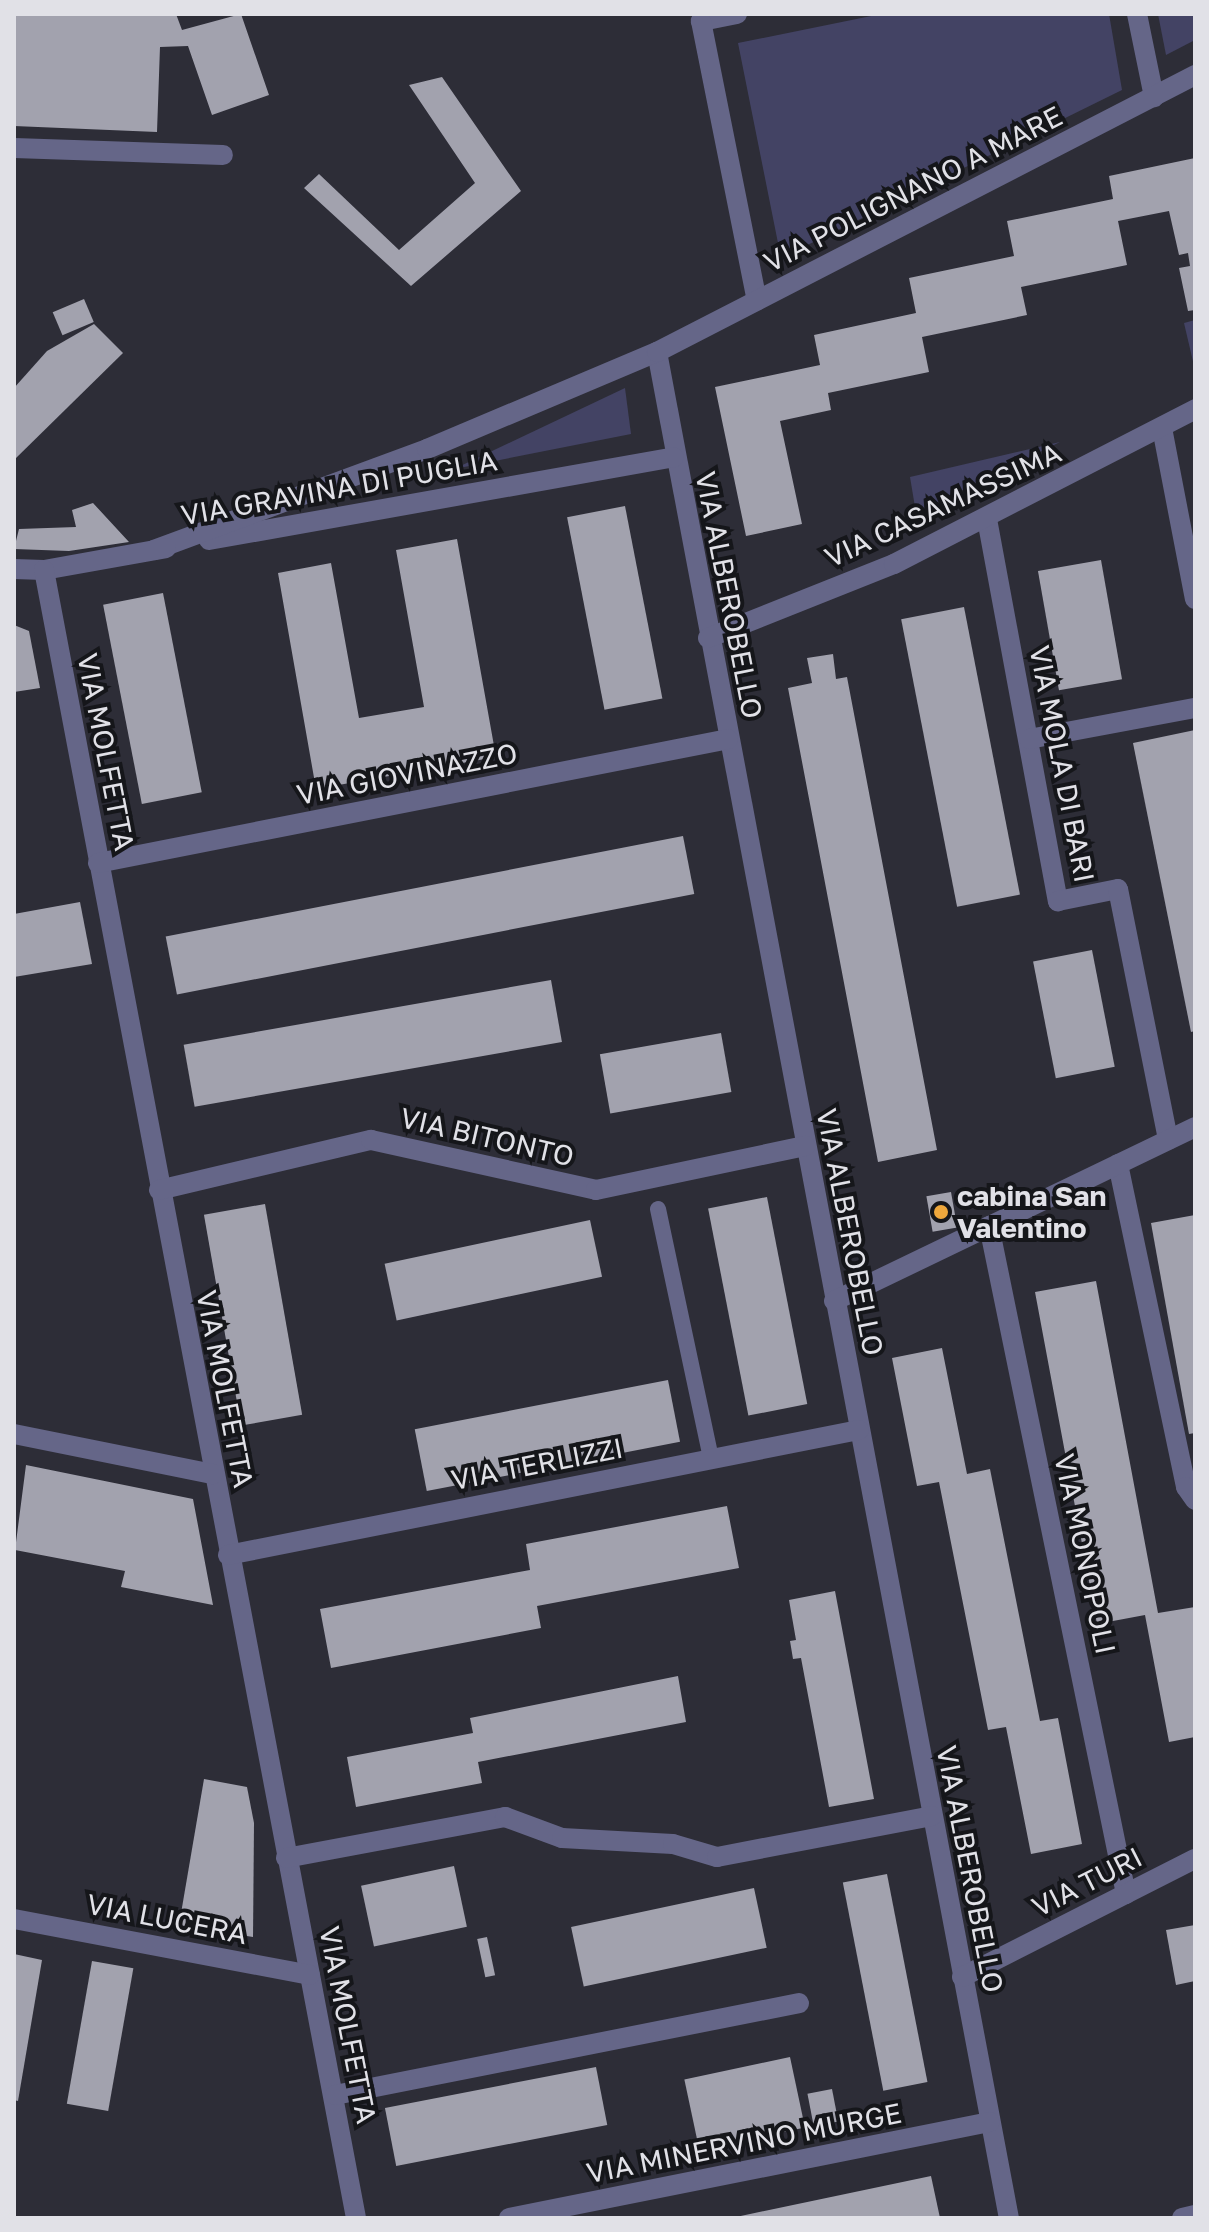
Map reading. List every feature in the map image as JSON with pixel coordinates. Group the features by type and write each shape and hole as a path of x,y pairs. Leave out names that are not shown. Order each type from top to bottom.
{"street":[{"path":"737,14 701,21 757,300"},
{"path":"1137,14 1154,97"},
{"name":"VIA POLIGNANO A MARE","path":"154,550 427,449 657,352 1195,75"},
{"path":"14,148 223,155"},
{"name":"VIA ALBEROBELLO","path":"657,352 708,638 1009,2218"},
{"name":"VIA CASAMASSIMA","path":"708,638 894,564 987,519 1195,409"},
{"path":"1162,428 1195,599"},
{"name":"VIA GRAVINA DI PUGLIA","path":"14,569 44,570 674,457"},
{"name":"VIA MOLA DI BARI","path":"987,519 1058,901 1118,889 1168,1140"},
{"name":"VIA MOLFETTA","path":"44,570 228,1555 335,2095 356,2218"},
{"path":"1029,739 1195,708"},
{"name":"VIA GIOVINAZZO","path":"98,863 728,739"},
{"path":"834,1301 1195,1127"},
{"name":"VIA BITONTO","path":"159,1190 371,1140 596,1190 805,1146"},
{"path":"1118,1164 1186,1487 1195,1500"},
{"name":"VIA MONOPOLI","path":"989,1226 1126,1894"},
{"name":"VIA TERLIZZI","path":"228,1555 859,1430"},
{"path":"14,1434 213,1474"},
{"path":"286,1858 505,1817 562,1838 673,1844 717,1857 932,1816"},
{"name":"VIA TURI","path":"962,1977 1195,1859"},
{"name":"VIA LUCERA","path":"14,1919 310,1975"},
{"path":"335,2095 799,2003"},
{"name":"VIA MINERVINO MURGE","path":"509,2218 990,2122"},
{"path":"1182,2218 1195,2215"}],"lane":[{"path":"658,1209 711,1458"}],"shaded area":[{"path":"881,14 1109,14 1122,90 781,258 738,43"},
{"path":"1158,14 1195,14 1195,40 1166,55"},
{"path":"1195,320 1195,370 1184,323"},
{"path":"625,388 631,434 454,469"},
{"path":"1060,442 916,513 910,477"}],"building":[{"path":"14,14 176,14 182,30 241,14 269,95 212,115 188,46 160,47 157,132 14,126"},
{"path":"442,77 521,191 411,286 304,188 319,174 399,250 475,183 409,85"},
{"path":"1195,158 1195,310 1188,311 1179,268 1190,266 1188,253 1179,255 1169,211 1118,221 1127,265 1021,287 1027,315 922,337 929,372 828,393 831,410 780,421 802,524 746,536 715,387 820,365 814,335 916,313 909,278 1014,256 1007,221 1113,199 1109,176"},
{"path":"84,299 94,322 62,335 53,312"},
{"path":"94,324 123,353 14,460 14,388 47,351"},
{"path":"93,503 129,542 69,551 14,549 19,529 76,527 72,510"},
{"path":"625,506 662,698 604,710 567,517"},
{"path":"457,539 496,757 316,789 278,573 331,563 359,718 424,707 396,550"},
{"path":"1101,560 1122,679 1059,690 1038,571"},
{"path":"163,593 202,792 142,804 103,605"},
{"path":"964,607 1020,895 957,907 901,619"},
{"path":"14,625 29,631 40,688 14,692"},
{"path":"833,654 836,679 847,677 937,1150 878,1162 788,688 812,683 807,658"},
{"path":"1195,730 1195,1031 1191,1032 1133,743"},
{"path":"683,836 694,894 177,994 166,937"},
{"path":"80,902 92,964 14,977 14,914"},
{"path":"1092,950 1115,1067 1056,1078 1033,961"},
{"path":"551,980 562,1042 195,1107 184,1045"},
{"path":"721,1033 731,1092 610,1113 600,1054"},
{"name":"cabina San Valentino","path":"951,1192 957,1227 933,1232 926,1196"},
{"path":"767,1197 807,1404 748,1416 708,1208"},
{"path":"265,1204 302,1415 241,1426 204,1215"},
{"path":"1195,1215 1195,1433 1189,1434 1151,1223"},
{"path":"590,1220 602,1277 397,1320 385,1264"},
{"path":"1096,1281 1158,1613 1195,1607 1195,1737 1169,1742 1145,1615 1097,1624 1035,1292"},
{"path":"942,1348 967,1474 990,1469 1040,1721 1058,1718 1082,1844 1031,1854 1006,1727 988,1730 939,1482 917,1486 892,1358"},
{"path":"668,1380 680,1442 427,1491 415,1429"},
{"path":"26,1465 193,1499 213,1605 121,1587 125,1571 15,1550"},
{"path":"727,1506 739,1568 537,1606 541,1628 331,1668 320,1609 530,1570 526,1544"},
{"path":"835,1591 874,1799 829,1807 801,1658 793,1659 790,1641 796,1640 789,1600"},
{"path":"678,1676 686,1722 478,1762 482,1783 356,1807 347,1757 473,1733 470,1718"},
{"path":"204,1779 247,1787 254,1823 253,1937 179,1925"},
{"path":"454,1866 467,1927 374,1946 361,1886"},
{"path":"887,1874 927,2082 883,2091 843,1883"},
{"path":"754,1888 767,1948 584,1987 571,1927"},
{"path":"1195,1925 1195,1981 1176,1985 1166,1930"},
{"path":"487,1937 495,1975 485,1977 477,1939"},
{"path":"14,1954 42,1960 18,2101 14,2100"},
{"path":"92,1961 133,1968 108,2111 67,2104"},
{"path":"790,2057 805,2127 699,2150 684,2079"},
{"path":"596,2067 607,2125 396,2166 385,2108"},
{"path":"832,2089 838,2121 814,2126 807,2094"},
{"path":"931,2176 940,2218 736,2218 736,2217"}],"place":[{"name":"cabina San Valentino","path":"941,1212"}]}
